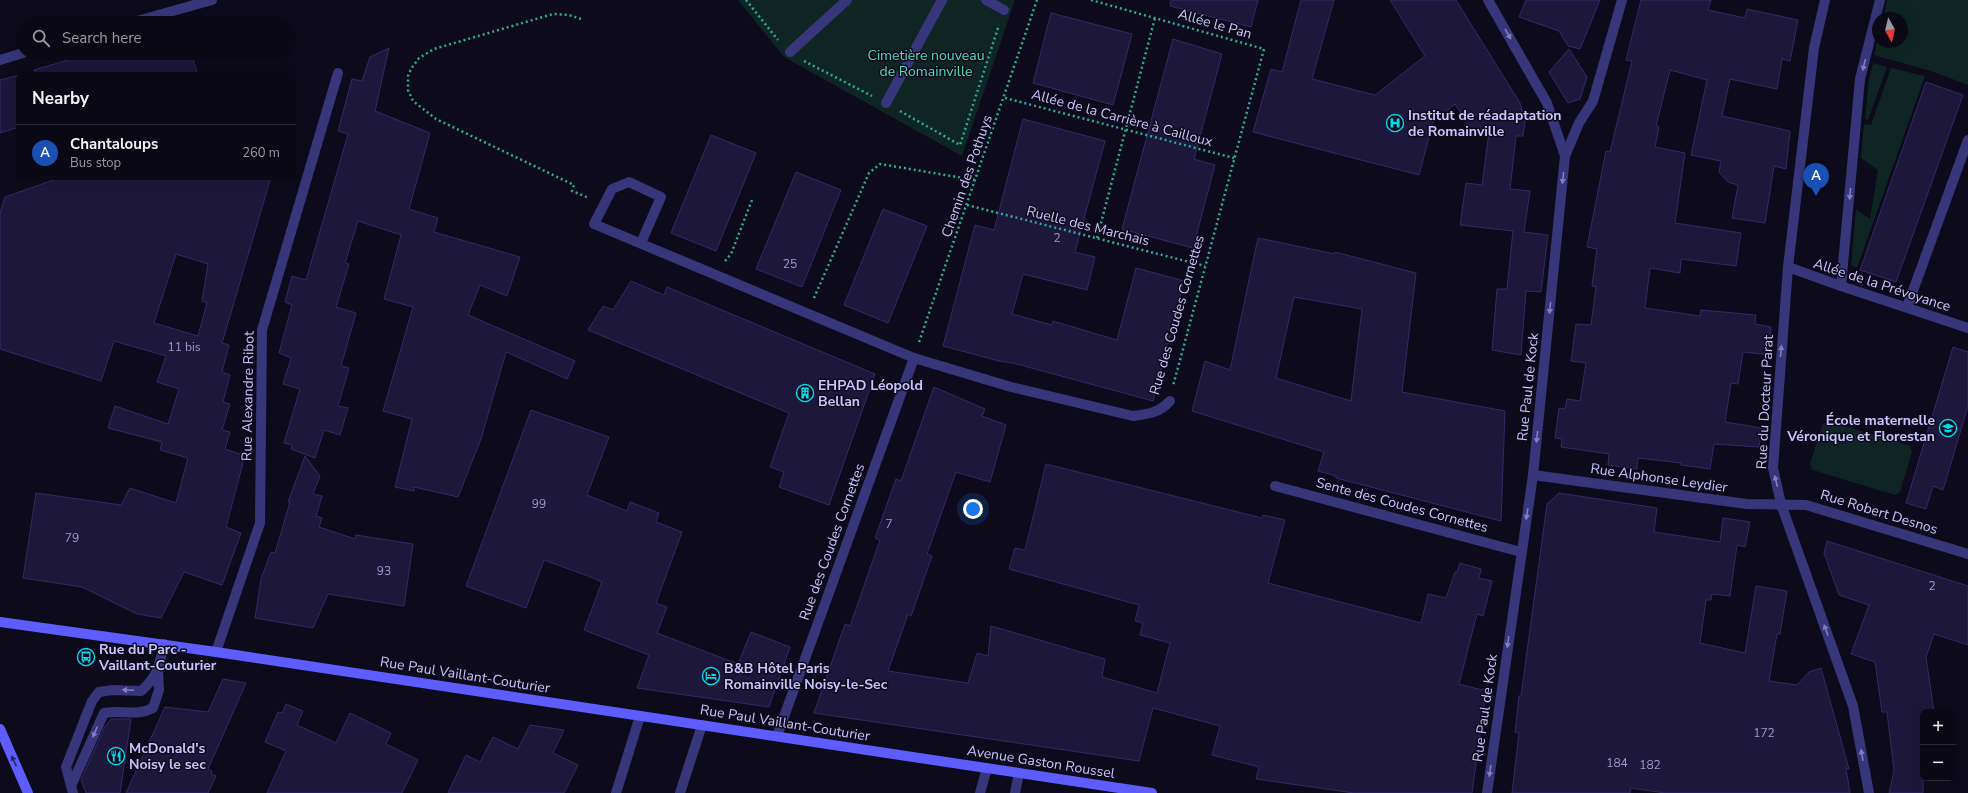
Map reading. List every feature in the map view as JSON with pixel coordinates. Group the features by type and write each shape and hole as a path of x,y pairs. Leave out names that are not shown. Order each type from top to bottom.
{"main road":[{"name":"Rue Paul Vaillant-Couturier","path":"0,622 164,644 925,758"},
{"path":"0,729 28,793"},
{"name":"Avenue Gaston Roussel","path":"925,758 1152,793"}],"street":[{"path":"155,16 212,0"},
{"path":"790,52 847,0"},
{"path":"886,103 942,0"},
{"path":"986,0 1004,10"},
{"name":"Rue Paul de Kock","path":"1487,793 1533,475 1565,156 1547,103 1488,0"},
{"path":"1565,156 1579,123 1594,101 1622,0"},
{"name":"Rue du Docteur Parat","path":"1825,0 1814,48 1788,267 1773,468 1782,504 1853,706 1869,793"},
{"path":"1841,286 1860,79 1880,0"},
{"path":"0,60 16,55"},
{"name":"Rue Alexandre Ribot","path":"216,652 260,523 262,330 338,73"},
{"path":"1907,308 1968,140"},
{"name":"Rue des Coudes Cornettes","path":"641,243 661,197 629,182 612,189 594,224 914,358 1011,388 1133,416 1152,414 1163,408 1170,401"},
{"name":"Allée de la Prévoyance","path":"1788,267 1968,328"},
{"name":"Rue des Coudes Cornettes","path":"777,736 914,358"},
{"name":"Rue Alphonse Leydier","path":"1533,475 1747,504 1782,504"},
{"name":"Sente des Coudes Cornettes","path":"1275,486 1522,552"},
{"name":"Rue Robert Desnos","path":"1782,504 1806,504 1968,554"},
{"path":"72,790 104,713 113,711 144,713 153,708 160,690 158,672 164,644"},
{"path":"72,790 66,766 92,701 99,692 113,690 141,691 151,682 158,672"},
{"path":"616,793 640,716"},
{"path":"680,793 702,725"},
{"path":"980,793 987,768"},
{"path":"1015,793 1019,773"}],"path":[{"name":"Chemin des Pothuys","path":"914,358 1005,98 1037,0"},
{"name":"Allée le Pan","path":"1091,0 1264,49"},
{"path":"581,19 569,15 553,14 441,46 419,58 408,76 408,90 412,102 436,119 574,185 572,191 604,204"},
{"path":"1096,238 1155,18"},
{"name":"Rue des Coudes Cornettes","path":"1170,401 1264,49"},
{"name":"Allée de la Carrière à Cailloux","path":"1005,98 1234,158"},
{"path":"808,313 869,173 880,164 976,180"},
{"path":"714,273 731,254 752,200"},
{"name":"Ruelle des Marchais","path":"967,205 1205,266"}],"green space":[{"name":"Cimetière nouveau de Romainville","path":"738,0 1015,0 962,156 784,57"},
{"path":"1887,0 1968,0 1968,85 1931,71 1874,55 1876,48 1908,48 1908,12 1884,12"},
{"path":"1873,63 1887,67 1868,120 1865,119 1869,79"},
{"path":"1891,68 1925,76 1857,268 1851,265 1856,209 1870,219 1878,170 1861,158 1864,124 1871,125"},
{"path":"1828,421 1910,446 1912,452 1900,492 1895,495 1813,470 1810,464 1823,424"}],"building":[{"path":"1171,0 1258,0 1251,27 1170,6"},
{"path":"1301,0 1334,0 1312,79 1375,95 1425,56 1390,0 1456,0 1520,103 1525,121 1523,136 1516,136 1510,189 1530,191 1524,232 1548,235 1541,292 1526,291 1521,355 1492,350 1497,289 1507,289 1513,231 1460,225 1466,183 1482,185 1489,133 1472,131 1455,104 1433,122 1419,175 1253,132 1271,69 1282,72"},
{"path":"1526,0 1600,0 1580,49 1568,46 1559,31 1519,17"},
{"path":"1641,0 1711,0 1708,10 1745,18 1747,9 1798,20 1790,61 1782,59 1777,89 1730,79 1722,116 1790,131 1786,169 1774,166 1765,223 1732,218 1738,185 1728,182 1719,172 1721,161 1691,155 1707,80 1670,70 1656,126 1659,127 1655,147 1685,153 1675,223 1741,233 1736,266 1681,259 1680,273 1650,268 1645,308 1700,316 1701,310 1756,315 1755,324 1771,327 1769,355 1743,352 1738,384 1731,383 1725,422 1762,428 1759,447 1714,444 1710,469 1681,465 1681,463 1638,458 1637,469 1608,465 1609,454 1561,447 1562,439 1555,438 1559,408 1565,409 1567,399 1580,401 1586,363 1571,361 1576,324 1591,325 1596,287 1592,286 1597,249 1587,247 1606,151 1610,152 1632,61 1626,60"},
{"path":"1051,13 1132,34 1113,105 1033,83"},
{"path":"1173,39 1222,54 1194,159 1215,165 1193,248 1122,229"},
{"path":"389,48 375,111 430,133 409,209 438,218 434,232 520,257 507,296 480,285 468,315 575,361 567,379 506,352 481,439 458,497 414,487 414,491 395,487 412,419 383,411 413,307 384,299 401,235 358,221 345,263 349,264 336,307 356,313 341,366 349,368 338,406 348,408 340,435 324,430 315,458 291,449 292,445 284,443 300,389 283,384 291,358 279,353 292,305 285,302 292,276 306,280 348,134 338,131 352,79 362,81 370,57"},
{"path":"1569,49 1587,77 1580,99 1568,103 1549,72"},
{"path":"68,60 193,60 197,72 34,72 34,70"},
{"path":"16,76 16,128 0,133 0,80"},
{"path":"1926,82 1963,95 1896,282 1860,270"},
{"path":"1023,119 1105,141 1075,252 1095,257 1087,290 1023,274 1012,314 1052,325 1053,321 1117,340 1136,268 1184,281 1153,401 1013,363 999,361 943,346 975,225 994,230"},
{"path":"711,135 756,153 716,251 671,233"},
{"path":"796,172 841,190 802,287 756,269"},
{"path":"53,180 270,180 222,343 229,345 222,372 230,375 223,402 230,404 222,430 230,432 225,449 243,455 243,463 226,527 241,533 222,585 184,572 161,618 137,614 82,587 23,578 36,493 121,505 130,488 176,503 188,458 160,450 162,442 108,428 115,406 168,424 179,389 157,382 166,356 114,341 101,381 0,349 0,213 5,197","holes":["176,254 208,264 202,301 207,303 198,336 154,323"]},
{"path":"883,209 927,226 888,323 844,305"},
{"path":"1258,238 1335,254 1335,252 1416,273 1402,392 1505,411 1501,521 1336,478 1336,476 1318,471 1324,452 1192,411 1205,361 1230,370","holes":["1294,297 1362,309 1351,401 1276,378"]},
{"name":"EHPAD Léopold Bellan","path":"631,281 664,295 667,287 875,374 829,505 779,487 784,472 770,467 789,413 588,330 603,306 613,310"},
{"name":"École maternelle Véronique et Florestan","path":"1953,347 1968,352 1968,406 1943,490 1933,486 1926,509 1906,503"},
{"path":"934,387 985,409 982,416 1006,425 990,482 956,472 927,554 932,556 911,616 908,614 888,671 968,683 977,653 988,656 991,626 1105,659 1102,677 1157,693 1170,643 1140,635 1143,623 1135,621 1139,605 1009,569 1015,548 1025,550 1046,464 1262,518 1263,515 1285,520 1268,583 1421,623 1428,594 1446,598 1455,572 1457,572 1460,563 1481,569 1479,578 1492,581 1483,616 1477,614 1459,684 1486,691 1472,793 1354,793 1256,779 1259,767 1212,755 1220,726 1153,708 1139,761 814,713 845,624 850,626 880,540 875,538 896,479 901,481"},
{"path":"531,410 609,437 587,495 627,511 630,502 659,513 656,522 682,532 656,603 667,607 657,633 738,664 751,632 790,647 769,707 637,688 649,655 584,630 602,582 588,576 544,560 526,608 466,586"},
{"path":"305,456 320,476 313,494 322,496 316,516 322,518 319,527 355,539 356,535 413,544 404,606 328,594 313,628 255,618 261,579 271,552 275,553 290,502 288,502"},
{"path":"1559,493 1657,508 1654,532 1720,542 1723,518 1750,522 1745,547 1737,545 1730,596 1712,594 1711,600 1706,600 1700,643 1745,653 1756,586 1787,591 1780,634 1777,634 1769,681 1797,685 1809,672 1821,668 1849,769 1846,768 1850,793 1665,793 1631,788 1630,793 1512,793 1519,733 1515,732 1519,696 1521,696 1547,504"},
{"path":"1827,541 1968,586 1968,645 1934,634 1926,657 1934,709 1920,709 1920,781 1923,781 1923,793 1889,793 1894,771 1887,712 1882,712 1875,662 1851,654 1869,605 1839,595 1824,553"},
{"path":"223,679 246,683 208,769 212,771 211,774 216,776 208,793 126,793 165,707 208,712"},
{"path":"286,704 303,711 297,725 336,743 350,713 391,733 386,744 418,760 402,793 267,793 286,751 265,742 278,712 282,713"},
{"name":"McDonald's Noisy le sec","path":"111,719 131,719 120,793 86,793 81,780 104,728"},
{"path":"530,725 564,730 553,753 578,765 564,793 448,793 466,755 480,762 493,737 518,749"}],"place":[{"name":"Institut de réadaptation de Romainville","path":"1395,123"},
{"name":"Chantaloups","path":"1816,196"},
{"name":"EHPAD Léopold Bellan","path":"805,393"},
{"name":"École maternelle Véronique et Florestan","path":"1948,428"},
{"name":"Rue du Parc - Vaillant-Couturier","path":"86,657"},
{"name":"B&B Hôtel Paris Romainville Noisy-le-Sec","path":"711,676"},
{"name":"McDonald's Noisy le sec","path":"116,756"}]}
